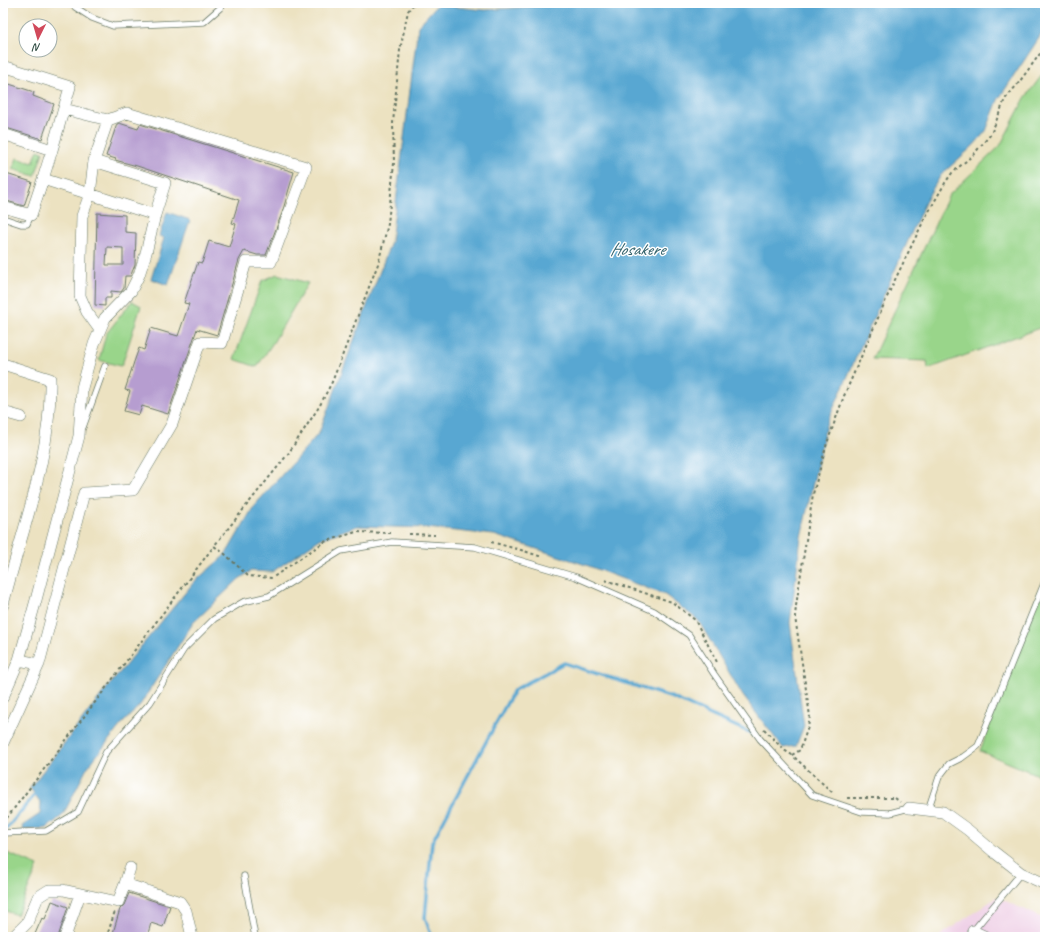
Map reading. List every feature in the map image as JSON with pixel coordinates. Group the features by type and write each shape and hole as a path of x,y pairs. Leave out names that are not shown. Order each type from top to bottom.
{"street":[{"path":"3,66 70,87 32,215 3,207"},
{"path":"3,743 39,664 84,493 133,490 172,424 200,342 222,343 246,262 271,262 306,167 127,113 108,120 64,109"},
{"path":"100,330 87,312 80,296 82,216 90,194 94,161 108,120"},
{"path":"3,134 52,150"},
{"path":"3,697 19,660 79,436 82,388 94,344 105,318 131,291 140,275 155,215 165,183 94,161"},
{"path":"43,179 155,215"},
{"path":"3,364 50,379 51,402 35,492 3,605"},
{"path":"3,412 21,417"},
{"path":"19,660 39,664"},
{"path":"909,808 942,812 968,830 1021,873 1045,884"},
{"path":"13,937 27,923 38,897 49,890 63,890 118,902 130,868"},
{"path":"125,884 180,902 186,911 192,937"},
{"path":"65,937 80,894"},
{"path":"971,934 986,937"}],"lane":[{"path":"74,3 75,7 92,18 113,26 204,22 220,8 222,3"},
{"path":"3,218 21,224 27,224 32,215"},
{"path":"79,436 105,366"},
{"path":"3,833 46,831 78,812 106,752 150,703 184,649 214,619 244,602 269,596 341,551 392,542 475,547 576,577 654,611 689,635 714,674 760,739 812,795 862,812 890,813 909,808"},
{"path":"928,810 939,777 949,764 963,757 978,746 1045,581"},
{"path":"971,934 1021,873"},
{"path":"244,876 254,937"}],"path":[{"path":"3,823 214,546 288,454 319,407 332,382 378,264 388,224 394,163 393,123 400,50 408,11 414,3"},
{"path":"792,755 800,750 810,716 795,617 813,494 827,443 844,396 891,288 924,220 952,173 974,155 991,134 1005,99 1017,86 1045,47"},
{"path":"214,546 225,554 248,576 272,578 324,542 356,532 396,533"},
{"path":"404,534 442,536"},
{"path":"486,542 521,550 542,557"},
{"path":"605,580 672,602 696,620 719,665"},
{"path":"760,724 784,750 792,755 838,797"},
{"path":"845,798 894,798 909,808"},
{"path":"109,937 107,936 118,902"}],"shaded area":[{"path":"997,897 1045,919 1045,937 938,937"}],"green space":[{"path":"1045,71 1045,326 928,369 927,361 872,359 949,195 1000,146 1025,98"},
{"path":"38,150 43,152 35,176 13,169 17,158 33,163"},
{"path":"277,274 308,283 257,367 234,359 262,281"},
{"path":"132,301 141,306 122,365 120,366 99,360 106,334"},
{"path":"1038,596 1045,599 1045,778 980,751"},
{"path":"7,853 38,866 17,915 3,910 3,863"}],"water":[{"name":"Hosakere","path":"584,3 1045,3 1045,29 998,100 986,131 973,146 941,175 927,198 826,425 801,537 790,623 804,726 796,746 783,748 743,696 698,620 665,595 586,565 494,535 427,528 357,526 320,539 272,572 251,571 239,579 193,623 140,705 120,726 87,768 63,815 47,828 23,830 22,826 40,814 41,803 30,788 102,694 194,582 224,556 254,506 319,433 391,242 418,26 437,5 485,10"},
{"path":"167,212 190,220 168,285 151,279 164,238 159,236"}],"building":[{"path":"3,82 34,92 33,96 54,104 42,139 3,127"},
{"path":"119,123 138,129 140,124 294,172 282,213 266,255 257,255 244,251 239,260 217,335 197,329 168,414 142,406 139,415 124,411 130,391 125,390 134,362 139,348 144,350 151,328 178,336 189,304 184,303 198,262 202,263 209,241 229,247 236,224 232,223 239,200 106,156 117,124"},
{"path":"3,173 32,182 24,206 3,200"},
{"path":"97,213 125,215 125,232 136,233 135,265 131,276 125,276 124,288 121,292 111,291 111,298 105,298 105,306 95,305","holes":["107,247 123,248 123,265 106,265"]},
{"path":"129,893 170,906 163,927 151,923 147,937 126,937 113,933 120,909 124,905"},
{"path":"52,901 68,907 58,937 44,937 35,934 42,918 45,919"}],"waterway":[{"path":"432,937 425,918 432,842 514,690 564,663 673,698 753,734"},
{"path":"3,833 37,792"}]}
